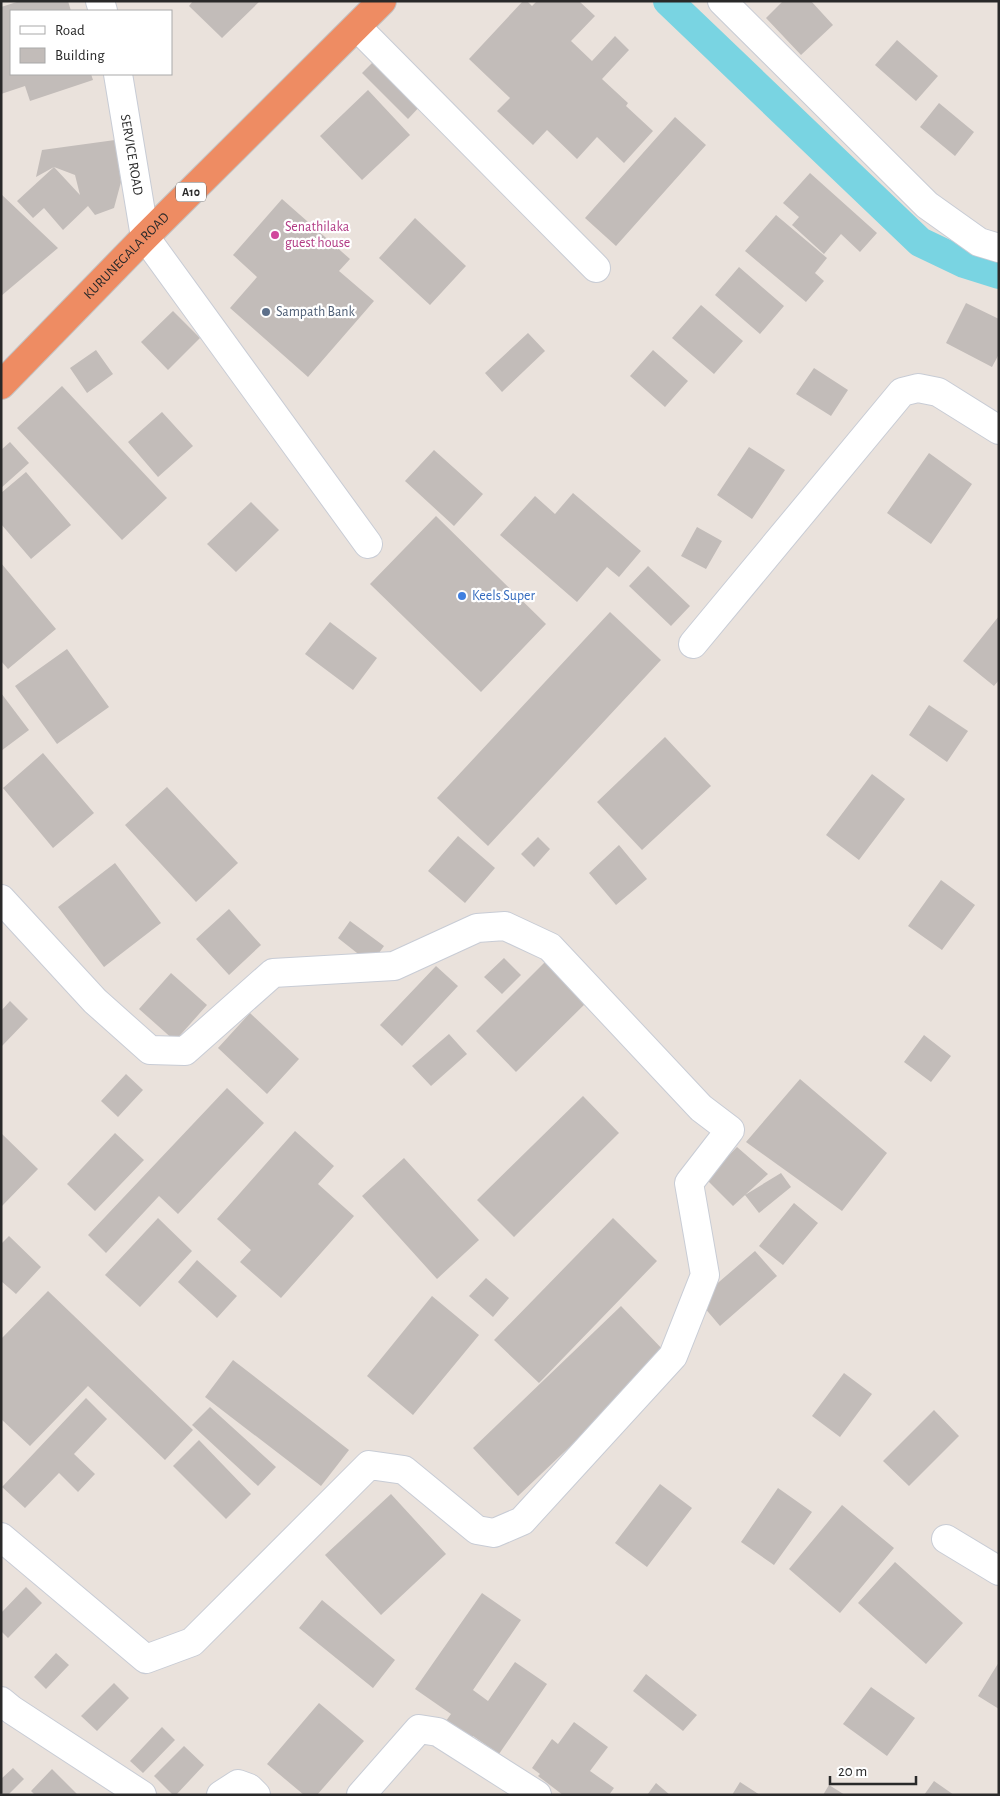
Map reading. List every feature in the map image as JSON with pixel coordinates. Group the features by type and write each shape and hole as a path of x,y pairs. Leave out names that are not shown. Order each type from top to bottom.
{"highway":[{"name":"KURUNEGALA ROAD","path":"1,385 145,237 382,1"}],"street":[{"path":"722,1 927,205 980,242 999,248"},
{"path":"357,27 596,268"},
{"name":"SERVICE ROAD","path":"118,75 145,237"},
{"path":"145,237 368,544"},
{"path":"693,644 902,392 918,388 938,392 999,430"},
{"path":"1,899 95,1001 150,1050 185,1051 273,973 394,966 477,928 505,926 550,947 701,1108 730,1130 689,1183 705,1275 673,1356 522,1521 494,1533 477,1530 404,1470 369,1465 192,1642 146,1659 1,1537"},
{"path":"946,1539 999,1571"},
{"path":"1,1700 12,1710 142,1795"},
{"path":"361,1795 419,1729 438,1732 537,1795"},
{"path":"221,1795 238,1784 249,1788 256,1795"}],"building":[{"path":"20,1 68,1 71,10 10,10 10,75 91,75 93,80 30,101 25,86 1,94 1,7"},
{"path":"193,1 260,1 222,38 189,6"},
{"path":"523,1 527,1 532,6 537,1 579,1 595,16 571,41 592,61 615,36 629,50 602,79 628,103 626,106 653,131 624,163 597,137 577,159 547,130 533,145 497,111 510,98 469,59"},
{"path":"783,1 811,1 833,25 801,55 766,18"},
{"path":"897,40 938,76 916,101 875,65"},
{"path":"377,58 423,103 408,119 362,73"},
{"path":"368,90 410,135 362,180 320,136"},
{"path":"939,103 974,132 955,156 920,127"},
{"path":"675,117 706,145 616,246 585,218"},
{"path":"115,140 121,182 114,208 95,215 88,206 63,230 44,208 33,218 17,201 54,167 36,177 42,150","holes":["54,167 75,175 80,195"]},
{"path":"810,173 877,233 860,252 841,234 824,254 792,225 799,217 783,203"},
{"path":"1,194 58,248 1,296"},
{"path":"282,199 350,259 339,271 374,301 308,377 230,308 257,277 233,255"},
{"path":"776,215 827,258 815,273 824,281 806,302 745,251"},
{"path":"415,218 466,266 430,305 379,258"},
{"path":"739,267 784,306 760,334 715,295"},
{"path":"966,303 999,319 999,354 992,367 946,343"},
{"path":"701,305 743,341 714,374 672,338"},
{"path":"173,311 200,338 168,370 141,342"},
{"path":"528,333 545,351 502,392 485,373"},
{"path":"96,350 113,374 87,393 70,368"},
{"path":"653,350 688,381 665,407 630,376"},
{"path":"814,368 848,390 831,416 796,394"},
{"path":"62,386 167,498 122,540 17,428"},
{"path":"162,412 193,446 158,477 128,442"},
{"path":"10,442 29,463 1,488 1,450"},
{"path":"749,447 785,470 752,519 717,495"},
{"path":"434,450 483,494 454,526 405,481"},
{"path":"929,453 972,484 931,544 887,513"},
{"path":"26,472 71,525 31,559 1,524 1,493"},
{"path":"573,493 641,551 619,577 607,567 577,602 500,535 535,496 555,514"},
{"path":"251,502 279,530 236,572 207,544"},
{"path":"436,516 546,624 481,692 370,584"},
{"path":"697,527 722,541 706,569 681,556"},
{"path":"1,563 56,629 8,669 1,661"},
{"path":"648,566 690,606 671,626 629,586"},
{"path":"610,612 661,660 488,846 437,798"},
{"path":"999,616 999,680 994,686 963,661"},
{"path":"330,622 377,658 353,690 305,654"},
{"path":"67,649 109,707 57,744 15,686"},
{"path":"1,693 29,730 1,751"},
{"path":"929,705 968,731 947,762 909,735"},
{"path":"665,737 711,786 642,850 597,802"},
{"path":"43,753 94,813 53,848 3,788"},
{"path":"872,774 905,799 859,860 826,835"},
{"path":"167,787 238,863 196,902 125,825"},
{"path":"458,836 495,868 465,903 428,871"},
{"path":"538,837 550,849 534,867 521,854"},
{"path":"619,845 647,879 616,905 589,873"},
{"path":"115,863 161,923 104,967 58,907"},
{"path":"941,880 975,905 942,950 908,926"},
{"path":"229,909 261,945 229,975 196,939"},
{"path":"350,921 384,946 371,964 338,938"},
{"path":"504,958 521,975 502,994 484,977"},
{"path":"548,959 589,1000 516,1072 476,1031"},
{"path":"436,966 458,986 402,1046 380,1025"},
{"path":"171,973 207,1005 175,1041 139,1009"},
{"path":"10,1001 28,1019 1,1047 1,1011"},
{"path":"250,1013 299,1059 267,1094 218,1048"},
{"path":"449,1034 467,1054 431,1086 412,1066"},
{"path":"924,1035 951,1056 931,1082 904,1062"},
{"path":"126,1074 143,1090 118,1117 101,1101"},
{"path":"800,1079 887,1153 842,1211 746,1142"},
{"path":"227,1088 264,1123 178,1214 159,1196 106,1253 88,1235"},
{"path":"583,1096 619,1133 514,1237 477,1200"},
{"path":"295,1131 334,1166 318,1184 354,1216 281,1298 240,1262 251,1250 217,1219"},
{"path":"1,1133 38,1169 1,1207"},
{"path":"115,1133 144,1160 95,1211 67,1184"},
{"path":"737,1147 768,1174 733,1206 706,1179"},
{"path":"404,1158 479,1240 437,1279 362,1196"},
{"path":"781,1173 791,1187 759,1213 745,1195"},
{"path":"794,1203 818,1223 783,1265 759,1246"},
{"path":"158,1218 192,1251 140,1307 105,1275"},
{"path":"613,1218 657,1261 539,1383 494,1340"},
{"path":"9,1236 41,1267 16,1294 1,1281 1,1244"},
{"path":"755,1251 777,1276 720,1326 698,1300"},
{"path":"197,1260 237,1296 217,1318 178,1282"},
{"path":"486,1278 509,1298 493,1317 469,1296"},
{"path":"48,1291 193,1430 165,1460 88,1386 30,1446 1,1419 1,1339"},
{"path":"432,1296 479,1335 413,1415 367,1376"},
{"path":"621,1306 667,1354 518,1496 473,1448"},
{"path":"233,1360 349,1450 321,1486 205,1397"},
{"path":"844,1373 872,1394 840,1437 812,1416"},
{"path":"86,1398 107,1419 74,1454 95,1474 78,1492 59,1473 25,1508 2,1487"},
{"path":"210,1407 276,1467 258,1486 192,1425"},
{"path":"934,1410 959,1436 909,1486 883,1461"},
{"path":"199,1440 251,1494 226,1519 173,1466"},
{"path":"660,1484 692,1508 647,1567 615,1543"},
{"path":"778,1488 812,1512 774,1565 741,1542"},
{"path":"391,1494 446,1554 381,1615 325,1555"},
{"path":"842,1505 894,1548 840,1613 789,1569"},
{"path":"895,1562 963,1623 926,1664 858,1603"},
{"path":"26,1587 42,1603 8,1638 1,1631 1,1613"},
{"path":"482,1593 521,1620 473,1690 488,1701 515,1662 547,1684 499,1754 473,1736 469,1743 443,1725 451,1714 415,1689"},
{"path":"322,1600 395,1660 373,1688 299,1628"},
{"path":"56,1653 69,1665 46,1689 34,1677"},
{"path":"999,1662 999,1709 978,1696"},
{"path":"646,1674 697,1715 683,1731 633,1691"},
{"path":"114,1683 129,1698 97,1731 81,1716"},
{"path":"871,1687 915,1718 887,1756 843,1724"},
{"path":"319,1703 364,1741 317,1795 304,1795 267,1764"},
{"path":"574,1722 608,1747 590,1771 614,1788 609,1795 563,1795 538,1776 540,1774 532,1768 552,1739 558,1744"},
{"path":"162,1727 175,1740 143,1773 130,1761"},
{"path":"184,1746 204,1765 176,1795 173,1795 154,1776"},
{"path":"13,1768 24,1779 8,1795 4,1795 1,1792 1,1779"},
{"path":"52,1769 78,1795 35,1795 31,1791"},
{"path":"934,1781 954,1795 924,1795"},
{"path":"740,1782 760,1795 732,1795"},
{"path":"656,1783 670,1795 647,1795"},
{"path":"829,1785 845,1795 823,1795"}],"waterway":[{"path":"668,1 920,242 964,263 999,274"}],"place":[{"name":"Senathilaka guest house","path":"275,235"},
{"name":"Sampath Bank","path":"266,312"},
{"name":"Keels Super","path":"462,596"}]}
